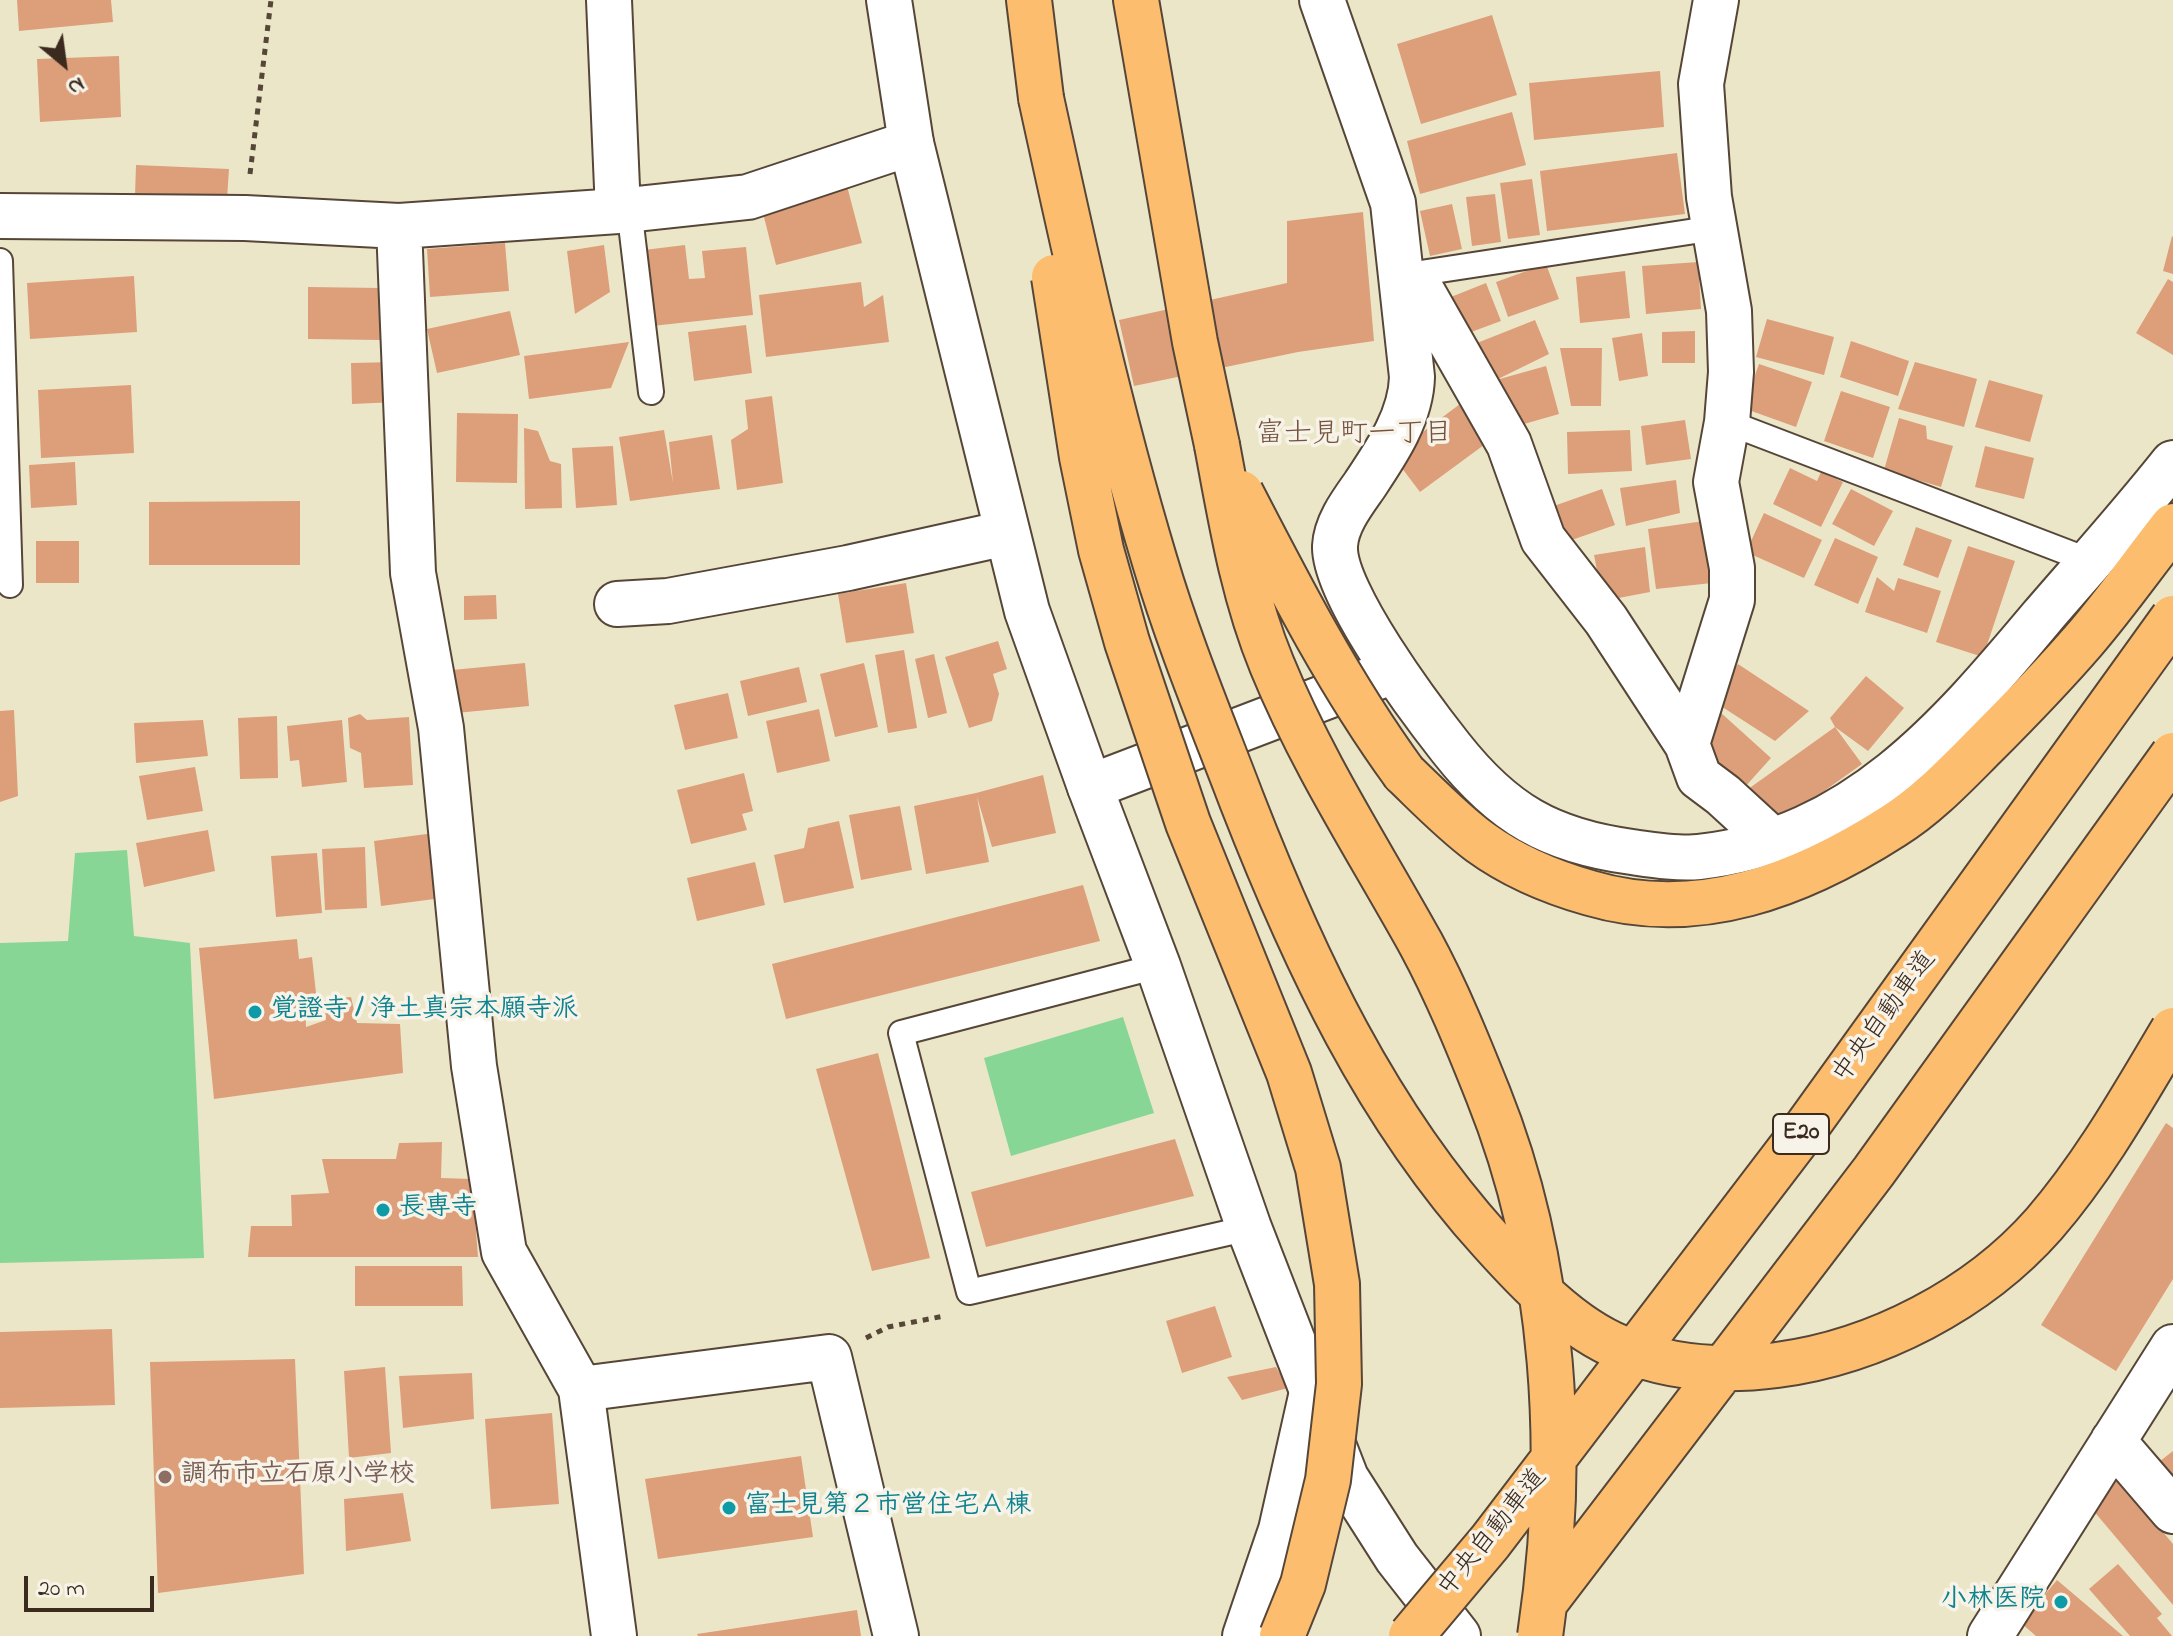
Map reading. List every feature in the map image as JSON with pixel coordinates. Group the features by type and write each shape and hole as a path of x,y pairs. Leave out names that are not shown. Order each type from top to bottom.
{"highway":[{"path":"1029,0 1041,98 1051,259 1082,457 1101,550 1127,642 1173,781 1289,1073 1318,1168 1337,1284 1339,1384 1328,1480 1303,1584 1282,1636"},
{"path":"1136,0 1195,342 1249,599 1272,666 1306,736 1435,975 1490,1097 1519,1186 1538,1271 1553,1432 1549,1580 1540,1636"},
{"path":"1041,98 1089,317 1157,567 1194,674 1270,870 1338,1020 1376,1088 1419,1154 1467,1215 1516,1269 1572,1319 1618,1347 1676,1365 1737,1370 1803,1362 1870,1343 1931,1313 1989,1274 2040,1228 2081,1177 2173,1030"},
{"path":"1217,445 1329,659 1368,723 1404,773 1481,843 1523,868 1615,900 1668,905 1731,899 1782,885 1895,825 1949,781 2011,720 2086,638 2173,526"},
{"name":"中央自動車道","path":"1411,1636 1490,1542 1808,1125 2173,618"},
{"path":"1519,1636 1874,1171 2173,755"}],"street":[{"path":"609,0 624,210"},
{"path":"889,0 911,143 1027,611 1158,966 1249,1228 1346,1478 1397,1558 1458,1636"},
{"path":"1322,0 1393,203 1412,377 1411,399 1394,436 1349,507 1335,545 1337,564 1359,613 1394,671 1464,765 1516,813 1552,834 1593,847 1695,857 1739,850 1772,840 1845,809 1906,763 1958,712 2173,463"},
{"path":"1687,744 1732,600 1732,568 1716,482 1727,422 1731,372 1729,311 1709,197 1701,84 1716,0"},
{"path":"0,216 245,218 399,226 624,210 748,197 911,143"},
{"path":"399,226 413,573 441,728 474,1066 504,1252 581,1389 614,1636"},
{"path":"1401,276 1423,293 1509,444 1543,539 1606,620 1687,744 1699,777 1772,840"},
{"path":"617,604 683,598 848,568 1006,533"},
{"path":"1090,787 1394,671"},
{"path":"1990,1636 2173,1347"},
{"path":"581,1389 829,1357 896,1636"},
{"path":"1245,1636 1281,1530 1312,1392"},
{"path":"2113,1441 2173,1511"}],"lane":[{"path":"624,210 651,392"},
{"path":"1401,276 1715,228"},
{"path":"0,261 10,585"},
{"path":"1727,422 2090,561"},
{"path":"1158,966 901,1033 969,1292 1249,1228"}],"path":[{"path":"245,218 271,0"},
{"path":"829,1357 888,1327 956,1314 969,1292"}],"green space":[{"path":"127,850 134,936 190,943 204,1258 0,1263 0,943 68,941 75,853"},
{"path":"1123,1017 1154,1113 1011,1156 984,1058"}],"building":[{"path":"17,0 111,0 113,22 19,31"},
{"path":"1492,15 1517,95 1421,124 1397,44"},
{"path":"119,56 121,117 40,122 37,59"},
{"path":"1660,71 1664,127 1534,140 1529,83"},
{"path":"1512,112 1526,165 1420,194 1407,141"},
{"path":"1677,153 1685,214 1547,231 1540,171"},
{"path":"136,165 229,169 227,199 135,196"},
{"path":"1532,179 1540,235 1508,239 1500,183"},
{"path":"847,186 862,243 776,265 762,209"},
{"path":"1495,194 1501,242 1472,246 1466,197"},
{"path":"1452,204 1462,249 1430,256 1420,211"},
{"path":"1363,212 1374,341 1298,352 1134,386 1119,320 1287,283 1287,221"},
{"path":"2173,237 2173,274 2163,271"},
{"path":"505,243 509,291 430,297 427,249"},
{"path":"604,245 610,292 575,314 567,251"},
{"path":"685,245 689,279 705,278 702,251 746,247 753,315 652,326 644,250"},
{"path":"1698,262 1701,309 1646,314 1642,266"},
{"path":"1546,264 1559,299 1508,317 1496,282"},
{"path":"1625,271 1630,318 1580,323 1576,277"},
{"path":"134,276 137,332 30,339 27,283"},
{"path":"2168,279 2173,282 2173,355 2136,333"},
{"path":"861,282 864,307 883,295 889,342 766,357 759,295"},
{"path":"1486,283 1501,321 1455,338 1441,301"},
{"path":"308,287 381,288 381,340 308,339"},
{"path":"510,311 520,355 437,373 427,329"},
{"path":"1767,319 1834,337 1824,375 1756,357"},
{"path":"1535,320 1549,354 1496,380 1477,343"},
{"path":"746,325 752,373 694,381 688,332"},
{"path":"1695,331 1695,363 1662,363 1662,332"},
{"path":"1642,333 1648,376 1619,381 1612,338"},
{"path":"1851,341 1909,361 1898,396 1840,377"},
{"path":"629,342 611,388 529,399 524,356"},
{"path":"1560,348 1602,348 1601,406 1571,406"},
{"path":"395,362 396,402 352,404 351,363"},
{"path":"1915,362 1977,379 1964,427 1898,409"},
{"path":"1759,364 1812,382 1796,427 1743,408"},
{"path":"1546,366 1559,414 1510,428 1496,380"},
{"path":"1989,380 2043,395 2030,442 1975,427"},
{"path":"131,385 134,453 41,458 38,390"},
{"path":"1841,391 1890,407 1873,458 1824,441"},
{"path":"772,396 783,483 737,490 731,440 748,429 745,400"},
{"path":"1460,404 1488,442 1420,492 1392,455"},
{"path":"457,413 518,414 517,483 456,482"},
{"path":"1899,418 1926,426 1927,439 1953,446 1941,487 1884,470"},
{"path":"1685,420 1691,459 1646,465 1641,426"},
{"path":"524,428 538,431 550,461 561,464 562,508 525,509"},
{"path":"664,430 673,483 669,442 712,435 720,489 630,501 619,437"},
{"path":"1630,430 1632,471 1568,474 1567,432"},
{"path":"613,446 617,505 576,508 572,448"},
{"path":"1985,446 2034,458 2024,499 1975,487"},
{"path":"75,462 77,505 31,508 29,465"},
{"path":"1790,468 1817,481 1821,472 1843,482 1821,527 1773,504"},
{"path":"1676,480 1680,513 1626,526 1620,488"},
{"path":"1602,489 1615,525 1563,543 1551,507"},
{"path":"1851,489 1893,511 1874,546 1832,524"},
{"path":"300,501 300,565 149,565 149,502"},
{"path":"1764,513 1822,540 1804,578 1746,552"},
{"path":"1704,521 1712,583 1656,589 1648,529"},
{"path":"1916,527 1952,540 1938,578 1903,565"},
{"path":"1835,538 1878,557 1858,604 1814,585"},
{"path":"36,541 79,541 79,583 36,583"},
{"path":"1968,546 2015,561 1983,657 1936,642"},
{"path":"1645,547 1650,592 1603,601 1594,555"},
{"path":"1877,577 1894,591 1898,578 1941,591 1927,633 1865,612"},
{"path":"906,583 914,633 846,643 838,594"},
{"path":"496,595 497,619 464,620 464,596"},
{"path":"998,641 1007,669 993,674 999,694 992,721 969,728 945,657"},
{"path":"904,650 917,728 888,733 875,655"},
{"path":"934,654 947,713 928,718 915,659"},
{"path":"525,663 529,706 456,713 452,670"},
{"path":"864,663 878,727 835,737 820,674"},
{"path":"1738,664 1809,711 1775,741 1713,701"},
{"path":"799,667 807,702 748,716 740,681"},
{"path":"1866,676 1904,708 1868,751 1835,727 1830,718"},
{"path":"728,693 738,738 685,750 674,705"},
{"path":"819,709 830,761 777,773 766,721"},
{"path":"14,710 18,796 0,802 0,711"},
{"path":"1720,712 1771,758 1744,788 1706,758"},
{"path":"360,714 367,720 409,717 413,785 364,788 361,753 350,748 348,718"},
{"path":"277,716 278,778 240,779 238,718"},
{"path":"203,720 208,756 136,763 134,723"},
{"path":"342,720 347,782 302,787 299,760 290,761 287,726"},
{"path":"1835,727 1862,764 1771,829 1744,792"},
{"path":"195,767 203,811 147,820 139,776"},
{"path":"744,773 753,811 742,814 747,830 691,844 677,790"},
{"path":"1043,775 1056,833 992,847 977,797 989,862 926,874 914,806"},
{"path":"900,806 912,870 861,880 849,815"},
{"path":"839,821 854,888 784,903 774,855 804,848 808,828"},
{"path":"208,830 215,871 144,887 136,843"},
{"path":"434,833 442,898 381,906 374,841"},
{"path":"365,847 367,908 325,910 322,849"},
{"path":"317,853 322,913 276,917 271,856"},
{"path":"755,862 765,905 697,921 687,878"},
{"path":"1083,885 1100,941 786,1019 772,964"},
{"name":"覚證寺 / 浄土真宗本願寺派","path":"297,939 299,959 312,957 317,1002 305,1003 306,1027 326,1020 324,1000 351,997 357,1023 400,1024 403,1073 214,1099 199,948"},
{"path":"878,1053 930,1258 872,1271 816,1069"},
{"path":"2166,1123 2173,1128 2173,1279 2116,1371 2041,1325"},
{"path":"1175,1139 1194,1196 986,1247 971,1192"},
{"name":"長専寺","path":"442,1142 441,1178 472,1179 478,1257 248,1257 251,1226 292,1226 291,1195 329,1193 322,1159 396,1159 399,1143"},
{"path":"355,1266 462,1266 463,1306 355,1306"},
{"path":"1215,1306 1232,1357 1182,1373 1166,1321"},
{"path":"112,1329 115,1405 0,1408 0,1332"},
{"name":"調布市立石原小学校","path":"295,1359 304,1574 158,1593 150,1362"},
{"path":"385,1367 391,1453 349,1458 344,1371"},
{"path":"1276,1367 1288,1388 1242,1400 1227,1377"},
{"path":"472,1373 474,1419 403,1428 399,1376"},
{"path":"552,1413 559,1504 491,1509 485,1419"},
{"path":"2173,1451 2173,1486 2155,1465"},
{"name":"富士見第２市営住宅Ａ棟","path":"801,1456 813,1537 658,1559 645,1479"},
{"path":"2116,1476 2173,1544 2173,1605 2092,1509"},
{"path":"403,1493 411,1541 346,1551 344,1499"},
{"path":"2118,1564 2162,1614 2157,1618 2172,1636 2130,1636 2089,1589"},
{"name":"小林医院","path":"2057,1580 2123,1636 2036,1636 2021,1623"},
{"path":"857,1610 861,1636 697,1634"}],"place":[{"name":"覚證寺 / 浄土真宗本願寺派","path":"255,1012"},
{"name":"長専寺","path":"383,1210"},
{"name":"調布市立石原小学校","path":"165,1477"},
{"name":"富士見第２市営住宅Ａ棟","path":"729,1508"},
{"name":"小林医院","path":"2061,1602"}],"district":[{"name":"富士見町一丁目","path":"1354,436"}]}
